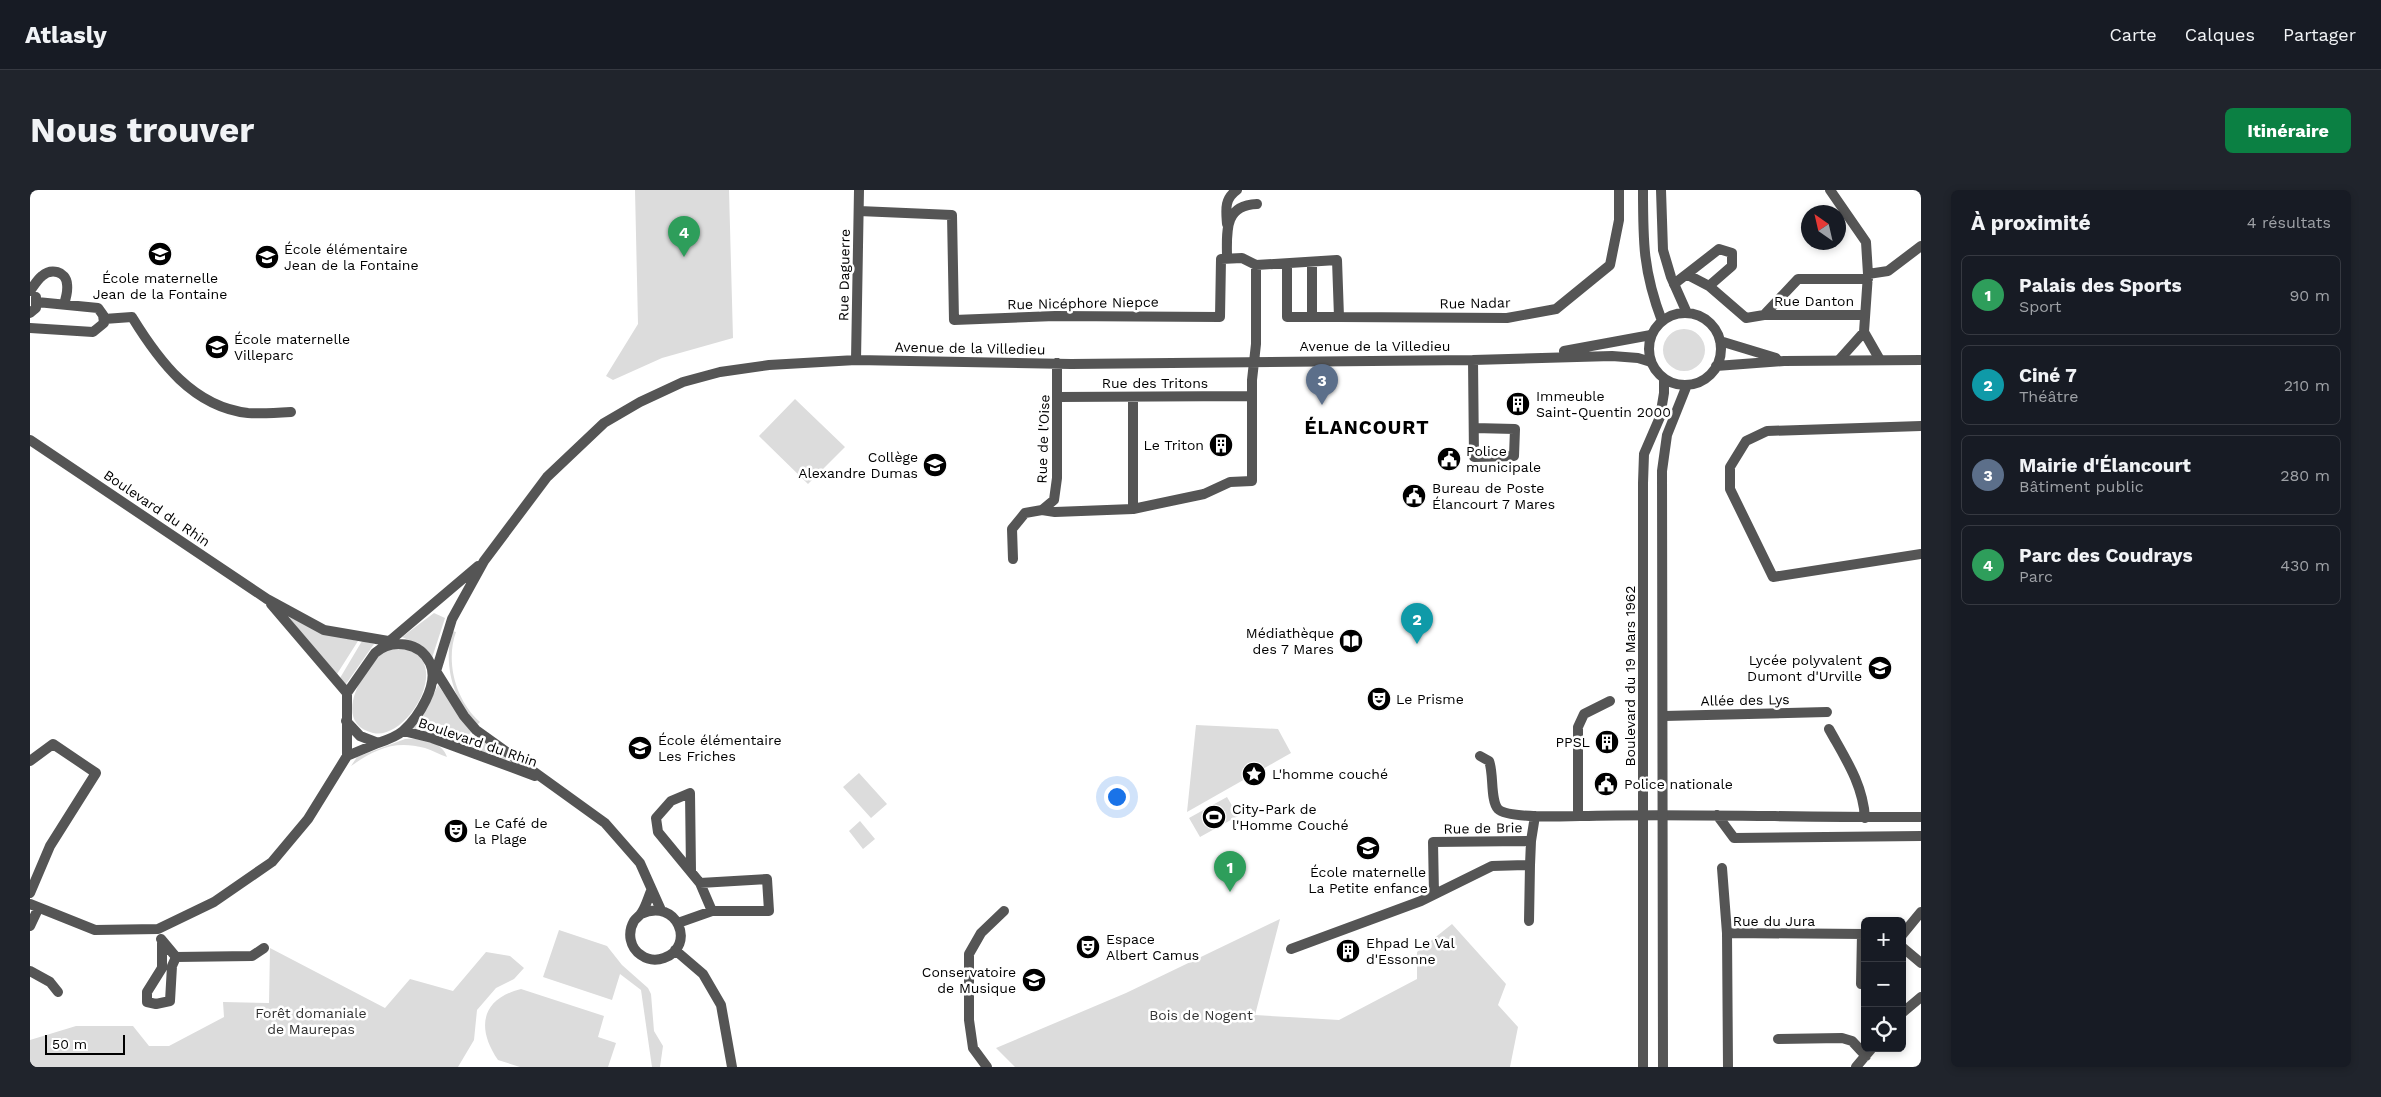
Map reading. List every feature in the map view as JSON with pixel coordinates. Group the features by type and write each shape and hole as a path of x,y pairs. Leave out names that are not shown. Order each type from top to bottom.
{"street":[{"name":"Rue Daguerre","path":"856,360 859,190"},
{"path":"1237,190 1229,195 1226,205 1227,259 1242,258 1256,265 1337,260 1339,317"},
{"name":"Rue Nadar","path":"1286,264 1287,317 1507,318 1556,309 1610,265 1619,220 1621,190"},
{"path":"1643,190 1643,248 1648,281 1662,321"},
{"path":"1662,190 1663,250 1674,284 1687,313"},
{"path":"1830,190 1866,242 1868,276 1864,332 1880,360"},
{"path":"1227,225 1237,210 1248,204 1257,204"},
{"name":"Rue Nicéphore Niepce","path":"859,211 952,214 954,320 1055,316 1220,316 1221,259 1227,259"},
{"name":"Rue Danton","path":"1764,315 1798,279 1868,276 1888,271 1921,246"},
{"path":"1674,284 1688,275 1718,249 1732,253 1732,266 1709,286"},
{"path":"1312,262 1312,316"},
{"path":"1013,559 1012,529 1025,513 1042,510 1055,512 1133,508 1204,494 1230,482 1252,481 1252,396 1253,361 1256,344 1256,265"},
{"path":"30,313 36,308 38,302 36,295 30,291 41,276 48,272 56,271 63,275 67,281 64,304"},
{"name":"Rue Danton","path":"1688,275 1709,286 1746,318 1764,315 1865,315"},
{"path":"38,302 98,308 104,319"},
{"path":"1687,313 1696,315 1712,325 1720,341 1720,358 1716,366 1704,379 1687,385 1664,379 1651,362 1649,344 1651,336 1662,321 1670,316 1687,313"},
{"path":"104,319 132,317 148,344 170,371 204,399 226,408 248,413 291,412"},
{"path":"30,328 93,332 99,328 104,319"},
{"path":"1838,360 1864,332"},
{"name":"Avenue de la Villedieu","path":"1531,357 1651,336"},
{"path":"1720,341 1784,360"},
{"name":"Avenue de la Villedieu","path":"404,730 416,714 433,681 433,667 452,619 484,561 547,477 604,423 640,402 683,382 720,372 769,365 856,360 927,359 1057,364 1473,360 1612,356 1638,358 1651,362"},
{"path":"1473,360 1474,457 1514,456 1514,429 1474,428"},
{"path":"1716,366 1784,360 1921,360"},
{"name":"Rue de l'Oise","path":"1042,510 1054,500 1057,478 1057,364"},
{"name":"Boulevard du 19 Mars 1962","path":"1643,1067 1644,454 1660,417 1664,379"},
{"path":"1663,1067 1662,815 1664,716 1662,471 1667,436 1687,385"},
{"name":"Rue des Tritons","path":"1058,397 1252,396"},
{"path":"1133,397 1133,508"},
{"path":"1921,426 1768,431 1746,442 1730,467 1730,490 1774,577 1921,554"},
{"name":"Boulevard du Rhin","path":"30,440 267,599 324,630 389,644"},
{"name":"Avenue de la Villedieu","path":"389,644 484,561"},
{"name":"Boulevard du Rhin","path":"267,599 346,693"},
{"path":"30,926 34,906 95,930 158,929 214,902 272,862 308,819 347,756 346,693 389,644 407,644 421,651 433,667"},
{"name":"Boulevard du Rhin","path":"433,667 464,716 476,730 605,823 640,863 661,910"},
{"path":"1578,816 1578,727 1584,714 1610,701"},
{"name":"Allée des Lys","path":"1664,716 1827,712"},
{"path":"346,721 360,736 378,743"},
{"path":"1829,729 1858,782 1864,803 1865,818"},
{"path":"347,756 404,730"},
{"name":"Boulevard du Rhin","path":"404,730 543,779"},
{"path":"30,761 53,744 96,772 50,846 30,892"},
{"path":"1480,756 1489,761 1495,802 1498,809 1503,812 1535,816 1643,814 1865,818 1921,817"},
{"path":"691,871 690,793 671,801 656,818 658,832 700,884 712,911"},
{"path":"1717,815 1734,838 1921,836"},
{"name":"Rue de Brie","path":"1529,921 1531,841 1535,816"},
{"name":"Rue de Brie","path":"1434,894 1433,842 1531,841"},
{"path":"1291,949 1434,894 1492,866 1530,865"},
{"path":"1722,868 1727,933"},
{"path":"678,924 712,911 768,912 767,879 700,884"},
{"path":"641,914 652,891"},
{"path":"649,910 661,910 673,916 678,924 680,937 675,950 661,959 652,960 637,952 630,936 635,920 641,914 649,910"},
{"path":"987,1067 973,1048 970,1020 969,954 981,933 1004,910"},
{"path":"1906,929 1921,912"},
{"path":"158,929 162,943 162,968 147,992 147,1002 156,1004 170,1001 172,966 176,957"},
{"name":"Rue du Jura","path":"1728,1067 1727,933 1861,934"},
{"path":"162,943 176,957 252,956 264,948"},
{"path":"675,950 703,974 721,1005 732,1067"},
{"path":"1906,950 1921,963"},
{"path":"30,971 50,982 58,992"},
{"path":"1906,1010 1921,997"},
{"path":"1778,1039 1842,1038 1861,1047"},
{"path":"1856,1067 1869,1052"}],"green space":[{"path":"635,190 729,190 733,338 662,358 613,380 606,376 638,324"},
{"path":"1688,329 1696,332 1702,338 1705,350 1702,362 1696,368 1680,371 1672,368 1666,362 1663,346 1666,338 1672,332"},
{"path":"795,399 845,447 808,484 759,436"},
{"path":"286,613 326,634 358,641 337,674 303,636"},
{"path":"434,613 445,618 432,658 422,646 402,637"},
{"path":"452,631 456,632 452,656 455,680 465,703 480,722 477,725 462,705 452,681 449,657"},
{"path":"362,641 374,644 346,684 340,678"},
{"path":"388,649 409,649 422,659 426,672 425,687 419,702 398,726 385,733 373,733 360,727 354,718 352,706 355,692 362,679 379,656"},
{"path":"438,685 471,732 462,744 412,729 431,700"},
{"path":"1196,725 1278,729 1291,753 1187,812"},
{"path":"475,735 524,768 465,747"},
{"path":"405,739 423,740 435,744 440,747 447,757 425,748 404,745 377,751 351,766 357,757"},
{"path":"859,773 887,804 871,818 843,787"},
{"name":"City-Park de l'Homme Couché","path":"1227,797 1238,816 1200,837 1189,818"},
{"path":"860,821 875,839 863,849 849,831"},
{"name":"Bois de Nogent","path":"1280,919 1255,1015 1339,1020 1417,979 1417,952 1452,924 1506,984 1498,1005 1518,1027 1510,1067 1015,1067 996,1048 1126,993"},
{"path":"559,930 607,946 622,965 648,988 651,994 654,1031 663,1046 660,1067 652,1067 641,990 620,974 612,1000 543,977"},
{"name":"Forêt domaniale de Maurepas","path":"270,948 385,1008 410,979 453,991 486,952 510,956 524,968 514,979 496,988 477,1010 474,1040 458,1067 30,1067 30,1040 76,1026 133,1026 149,1046 169,1046 224,1017 223,1002 269,1003"},
{"path":"521,989 604,1016 598,1037 616,1043 608,1067 520,1067 498,1060 487,1037 486,1016 490,1007 497,1000"}],"place":[{"name":"École maternelle Jean de la Fontaine","path":"160,254"},
{"name":"École élémentaire Jean de la Fontaine","path":"267,257"},
{"name":"Parc des Coudrays","path":"684,257"},
{"name":"École maternelle Villeparc","path":"217,347"},
{"name":"Immeuble Saint-Quentin 2000","path":"1518,404"},
{"name":"Mairie d'Élancourt","path":"1322,405"},
{"name":"Le Triton","path":"1221,445"},
{"name":"Police municipale","path":"1449,459"},
{"name":"Collège Alexandre Dumas","path":"935,465"},
{"name":"Bureau de Poste Élancourt 7 Mares","path":"1414,496"},
{"name":"Médiathèque des 7 Mares","path":"1351,641"},
{"name":"Ciné 7","path":"1417,644"},
{"name":"Lycée polyvalent Dumont d'Urville","path":"1880,668"},
{"name":"Le Prisme","path":"1379,699"},
{"name":"PPSL","path":"1607,742"},
{"name":"École élémentaire Les Friches","path":"640,748"},
{"name":"L'homme couché","path":"1254,774"},
{"name":"Police nationale","path":"1606,784"},
{"name":"City-Park de l'Homme Couché","path":"1214,817"},
{"name":"Le Café de la Plage","path":"456,831"},
{"name":"École maternelle La Petite enfance","path":"1368,848"},
{"name":"Palais des Sports","path":"1230,892"},
{"name":"Espace Albert Camus","path":"1088,947"},
{"name":"Ehpad Le Val d'Essonne","path":"1348,951"},
{"name":"Conservatoire de Musique","path":"1034,980"}],"district":[{"name":"ÉLANCOURT","path":"1367,427"}]}
